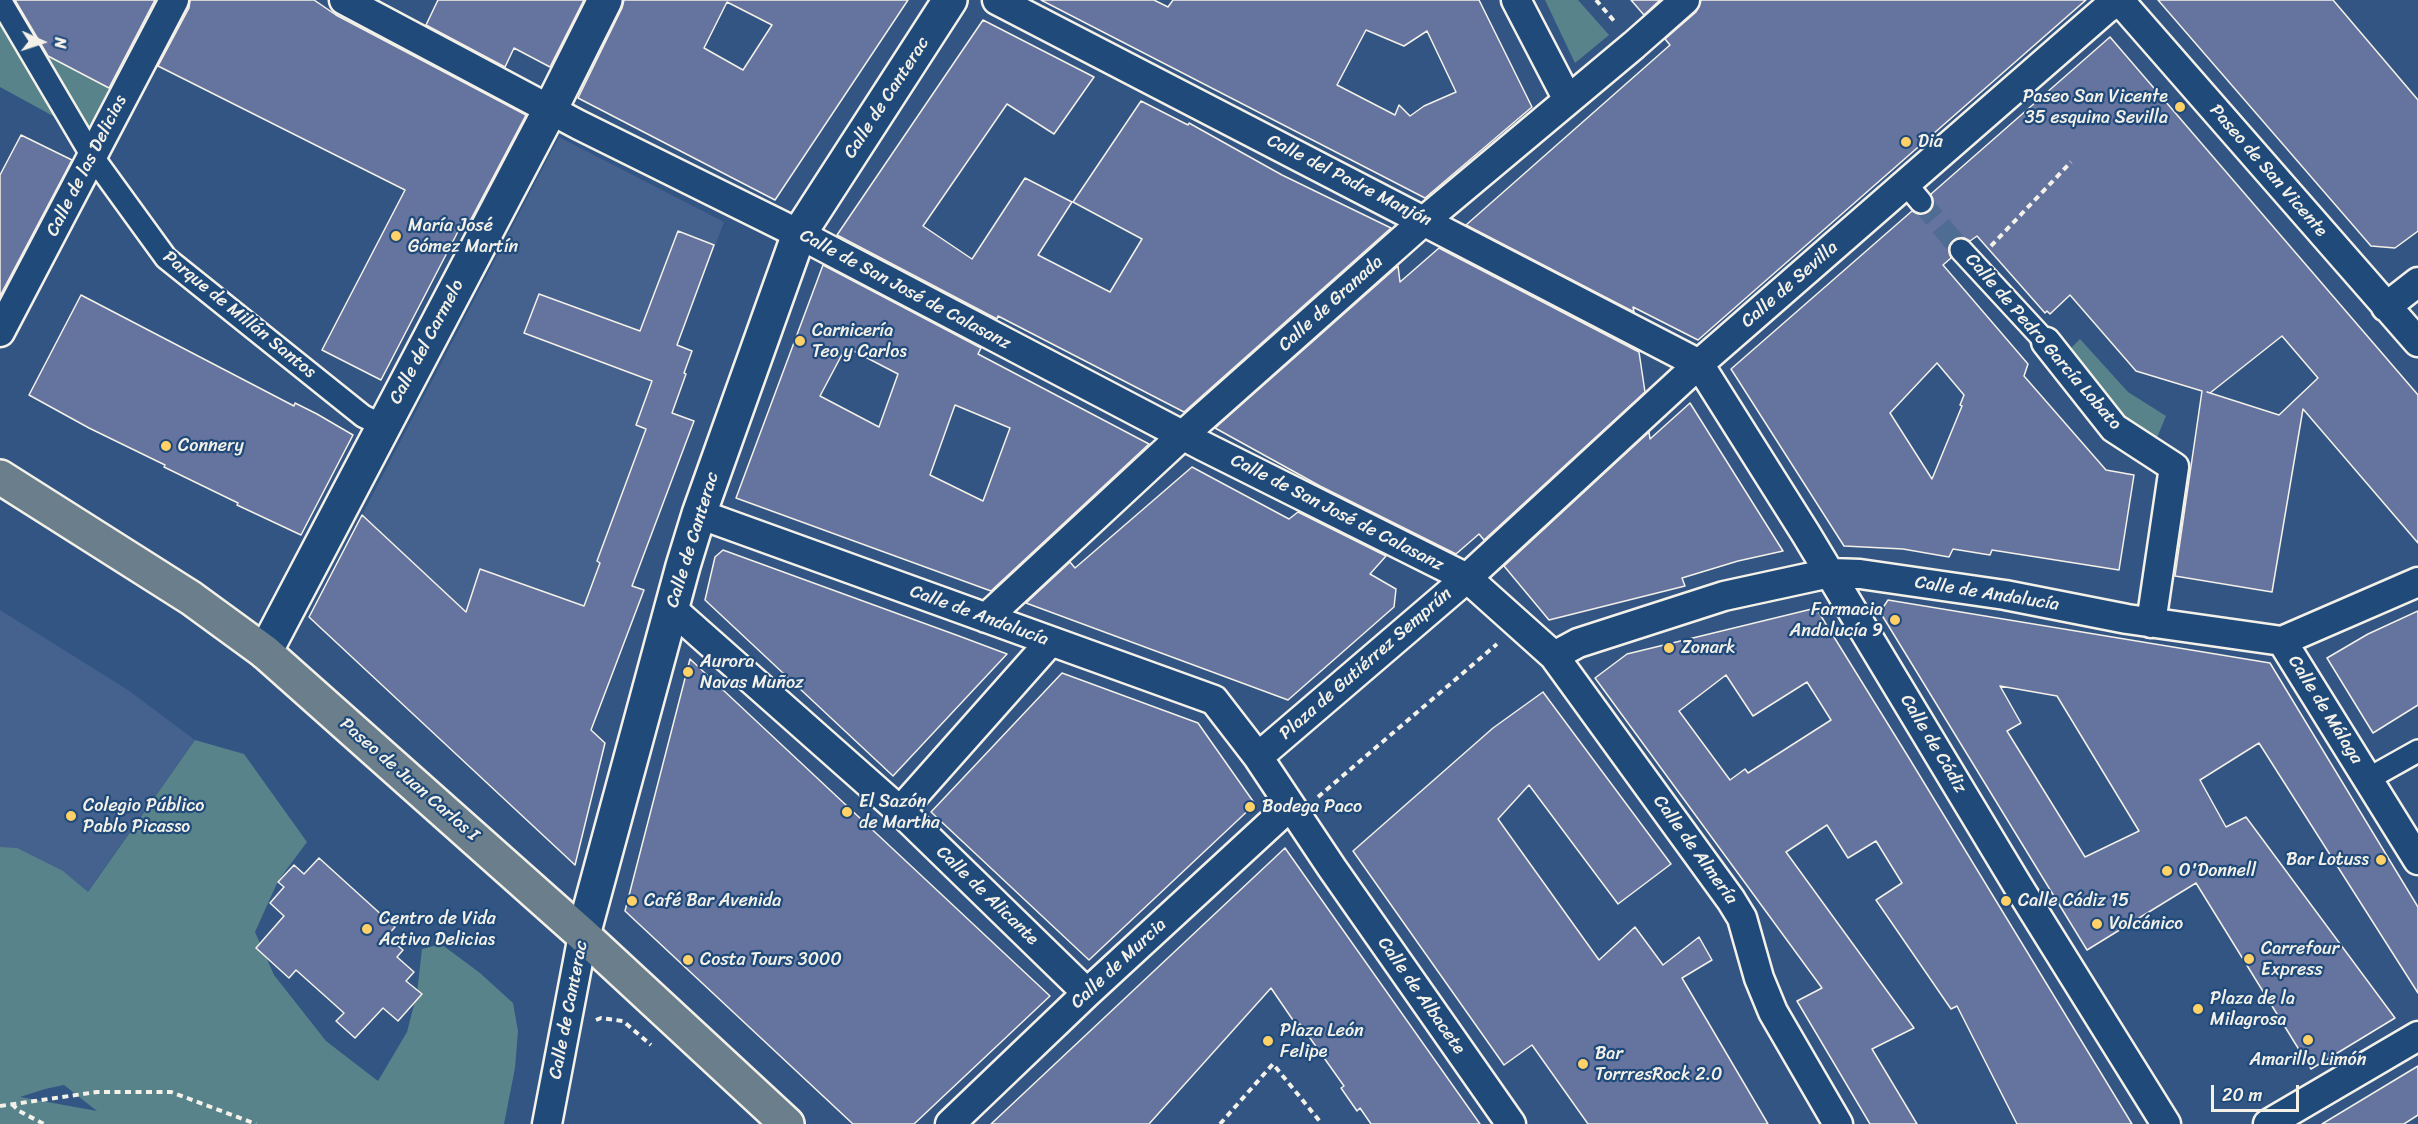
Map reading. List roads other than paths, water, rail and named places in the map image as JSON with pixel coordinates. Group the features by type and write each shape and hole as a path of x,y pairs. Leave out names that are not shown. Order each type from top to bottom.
{"main road":[{"name":"Paseo de Juan Carlos I","path":"0,477 191,598 265,652 583,935 787,1124"}],"street":[{"name":"Parque de Millán Santos","path":"0,0 92,156 166,258 363,416 383,426"},
{"name":"Calle de las Delicias","path":"0,332 174,0"},
{"name":"Calle de San José de Calasanz","path":"344,0 550,110 799,234 1183,435 1467,578"},
{"name":"Calle del Carmelo","path":"265,652 550,110 604,0"},
{"name":"Calle de Canterac","path":"547,1124 583,935 672,609 699,514 799,234 950,0"},
{"name":"Calle del Padre Manjón","path":"997,0 1699,364"},
{"path":"1516,0 1568,100"},
{"name":"Calle de Granada","path":"986,618 1183,435 1425,220 1685,0"},
{"name":"Calle de Sevilla","path":"1467,578 1699,364 1913,193 2099,15 2119,0"},
{"name":"Paseo de San Vicente","path":"2119,0 2418,342"},
{"name":"Calle de Pedro García Lobato","path":"1967,257 2046,342 2114,428 2174,467 2151,623"},
{"path":"2386,306 2418,282"},
{"name":"Calle de Cádiz","path":"1699,364 1830,573 2018,886 2166,1124"},
{"name":"Calle de Andalucía","path":"699,514 1214,700 1251,747"},
{"name":"Calle de Andalucía","path":"1554,656 1578,643 1724,596 1830,573 1860,573 2005,595 2151,623 2282,641"},
{"name":"Plaza de Gutiérrez Semprún","path":"1251,747 1467,578 1554,656"},
{"path":"2282,641 2418,582"},
{"name":"Calle de Alicante","path":"672,609 900,811 1087,993"},
{"name":"Calle de Málaga","path":"2282,641 2418,860"},
{"path":"900,811 1050,642"},
{"name":"Calle de Almería","path":"1554,656 1742,918 1759,978 1773,1012 1838,1124"},
{"path":"1251,747 1300,805"},
{"name":"Calle de Málaga","path":"2368,779 2418,752"},
{"name":"Calle de Albacete","path":"1300,805 1332,868 1510,1124"},
{"name":"Calle de Murcia","path":"950,1124 1087,993 1300,805"},
{"path":"2268,1124 2418,1036"}],"tunnel":[{"path":"1921,202 1961,250"}],"place":[{"name":"Paseo San Vicente 35 esquina Sevilla","path":"2180,107"},
{"name":"Dia","path":"1906,142"},
{"name":"María José Gómez Martín","path":"396,236"},
{"name":"Carnicería Teo y Carlos","path":"800,341"},
{"name":"Connery","path":"166,446"},
{"name":"Farmacia Andalucía 9","path":"1895,620"},
{"name":"Zonark","path":"1669,648"},
{"name":"Aurora Navas Muñoz","path":"688,672"},
{"name":"Bodega Paco","path":"1250,807"},
{"name":"El Sazón de Martha","path":"847,812"},
{"name":"Colegio Público Pablo Picasso","path":"71,816"},
{"name":"Bar Lotuss","path":"2381,860"},
{"name":"O'Donnell","path":"2167,871"},
{"name":"Café Bar Avenida","path":"632,901"},
{"name":"Calle Cádiz 15","path":"2006,901"},
{"name":"Volcánico","path":"2097,924"},
{"name":"Centro de Vida Activa Delicias","path":"367,929"},
{"name":"Carrefour Express","path":"2249,959"},
{"name":"Costa Tours 3000","path":"688,960"},
{"name":"Plaza de la Milagrosa","path":"2198,1009"},
{"name":"Amarillo Limón","path":"2308,1040"},
{"name":"Plaza León Felipe","path":"1268,1041"},
{"name":"Bar TorrresRock 2.0","path":"1583,1064"}]}
